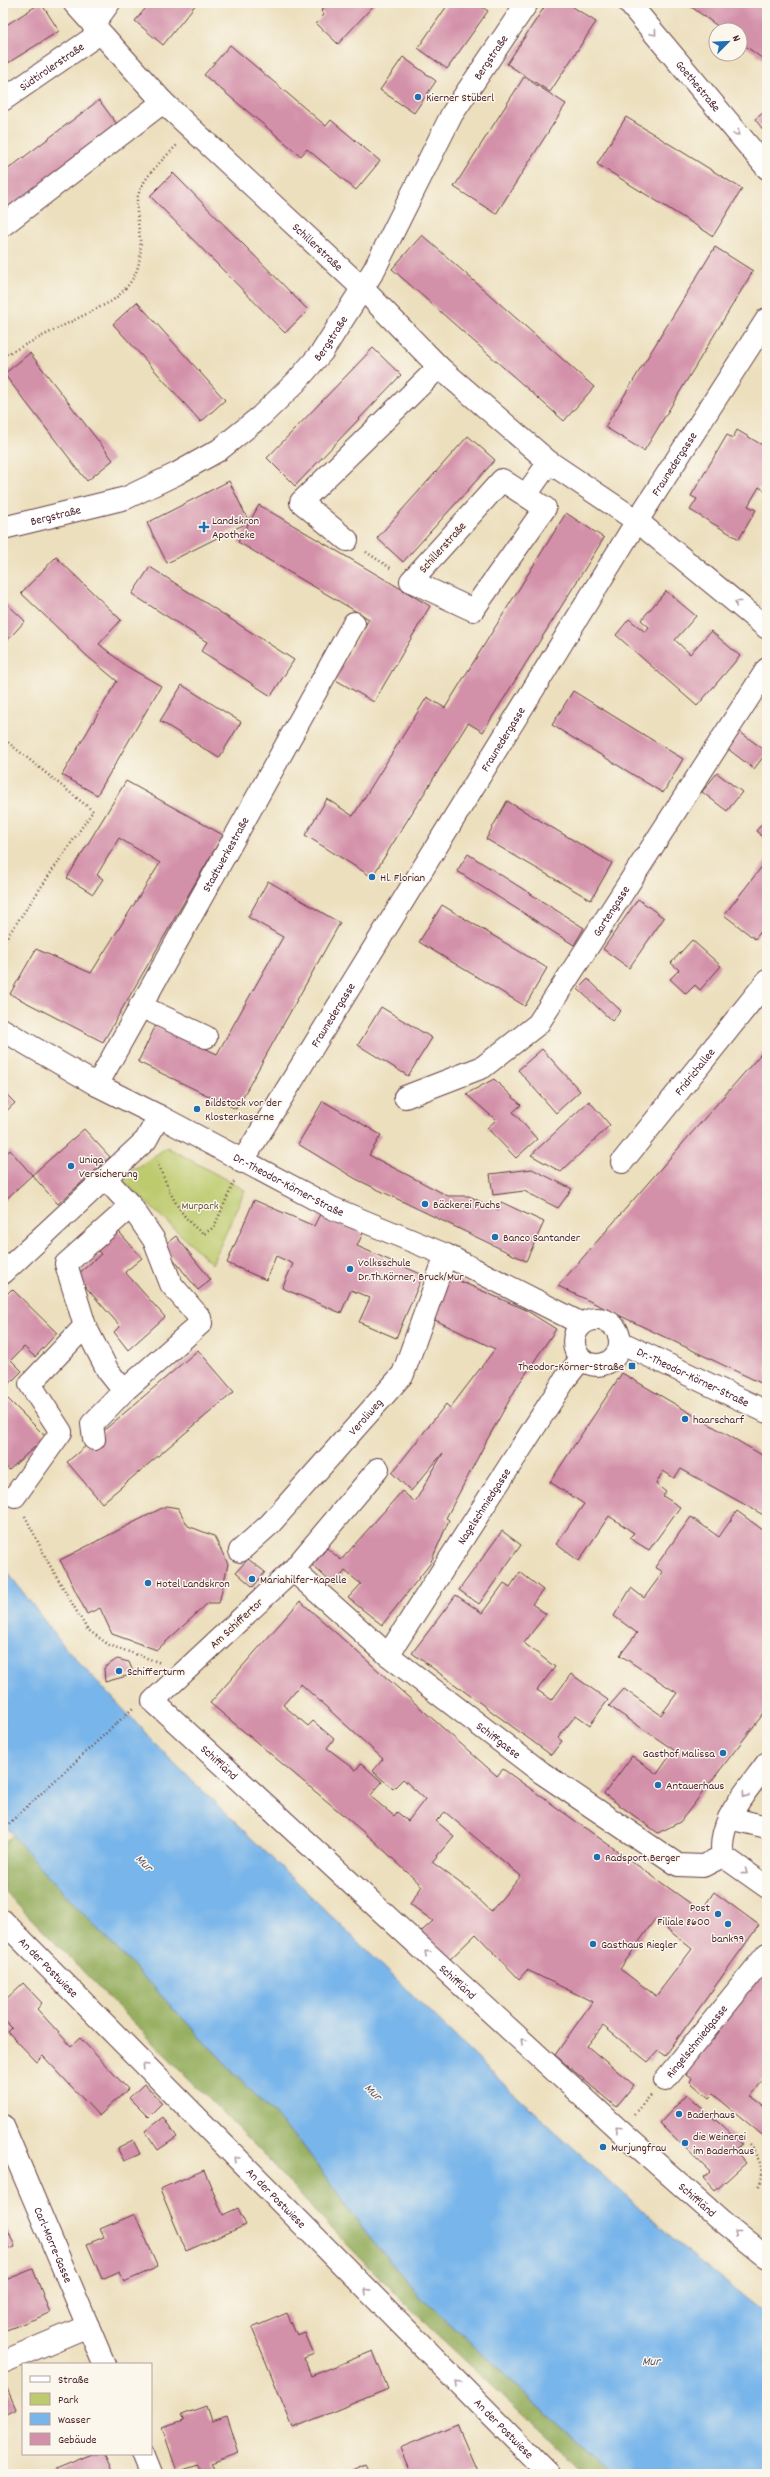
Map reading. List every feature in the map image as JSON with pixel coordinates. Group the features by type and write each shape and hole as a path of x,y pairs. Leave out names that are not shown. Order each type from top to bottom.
{"street":[{"name":"Schillerstraße","path":"74,3 163,102 362,288 439,367 549,462 637,521 767,628"},
{"name":"Südtirolerstraße","path":"3,100 97,29 109,3"},
{"name":"Bergstraße","path":"3,528 126,498 176,474 219,450 261,416 296,382 322,352 374,270 452,114 527,3"},
{"name":"Goethestraße","path":"629,3 767,168"},
{"path":"3,225 163,102"},
{"name":"Fraunedergasse","path":"242,1162 637,521 767,319"},
{"path":"348,540 301,502 439,367"},
{"path":"526,495 549,462"},
{"name":"Schillerstraße","path":"502,480 526,495 545,508 474,610 411,581 502,480"},
{"name":"Stadtwerkestraße","path":"97,1085 354,623"},
{"name":"Gartengasse","path":"405,1097 483,1067 538,1024 767,669"},
{"name":"Fridrichallee","path":"622,1162 767,981"},
{"path":"140,1006 206,1037"},
{"name":"Dr.-Theodor-Körner-Straße","path":"3,1030 97,1085 159,1116 242,1162 332,1208 446,1255 582,1324"},
{"path":"3,1273 146,1140 159,1116"},
{"path":"94,1439 92,1424 124,1391 201,1323 200,1318 171,1284 154,1240 131,1206 105,1178"},
{"path":"124,1391 108,1371 86,1326 66,1264 131,1206"},
{"name":"Veroliweg","path":"240,1551 270,1524 403,1374 446,1255"},
{"path":"592,1320 607,1321 617,1331 620,1342 618,1352 606,1363 591,1364 581,1359 575,1349 574,1341 582,1324 592,1320"},
{"path":"15,1496 61,1432 30,1384 86,1326"},
{"name":"Dr.-Theodor-Körner-Straße","path":"620,1342 767,1412"},
{"name":"Nagelschmiedgasse","path":"388,1655 566,1378 581,1359"},
{"name":"Am Schiffertor","path":"145,1703 184,1672 293,1570 378,1469"},
{"name":"Schiffgasse","path":"293,1570 388,1655 542,1773 678,1865 703,1866 724,1856"},
{"name":"Schiffländ","path":"145,1703 619,2130 725,2224 767,2258"},
{"path":"767,1763 729,1818 720,1842 724,1856 767,1887"},
{"path":"729,1818 767,1827"},
{"name":"An der Postwiese","path":"3,1921 544,2473"},
{"name":"Ringelschmiedgasse","path":"665,2080 767,1954"},
{"name":"Carl-Morre-Gasse","path":"3,2126 104,2363"},
{"path":"3,2362 88,2326"},
{"path":"142,2455 150,2474"}],"path":[{"path":"3,356 112,301 127,289 138,270 141,244 137,200 144,182 192,129"},
{"path":"348,540 411,581"},
{"path":"3,943 93,811 5,740"},
{"path":"146,1140 181,1213 193,1227 204,1234 214,1227 242,1162"},
{"path":"15,1496 48,1562 87,1628 109,1645 184,1672"},
{"path":"3,1829 145,1703"},
{"name":"Ringelschmiedgasse","path":"628,2120 665,2080"},
{"path":"749,2146 757,2154 756,2157 763,2170 762,2180 758,2187"}],"green space":[{"name":"Murpark","path":"167,1147 245,1190 212,1264 121,1179"},
{"path":"14,1834 40,1868 302,2144 365,2231 412,2288 551,2418 616,2474 584,2474 543,2433 429,2327 317,2214 273,2164 3,1890 3,1845"}],"water":[{"name":"Mur","path":"3,1566 62,1644 167,1756 511,2091 688,2252 767,2315 767,2474 616,2474 551,2418 412,2288 365,2231 302,2144 40,1868 3,1822"}],"building":[{"path":"41,3 59,31 3,66 3,27"},
{"path":"150,3 197,3 163,45 135,21"},
{"path":"328,3 376,3 338,44 316,23 324,15 321,11"},
{"path":"449,3 476,3 488,11 447,69 418,48"},
{"path":"547,3 567,3 596,22 550,92 507,64"},
{"path":"686,3 767,3 767,62 748,48 748,22 712,22"},
{"path":"230,45 326,126 331,120 380,161 356,190 307,149 301,156 204,75"},
{"path":"403,57 436,81 414,113 380,90"},
{"path":"524,77 566,104 496,214 454,187"},
{"path":"99,100 119,127 3,215 3,173"},
{"path":"767,110 767,135 755,119"},
{"path":"626,117 742,189 713,236 597,164"},
{"path":"173,173 308,310 285,333 150,196"},
{"path":"422,235 594,387 564,421 392,269"},
{"path":"715,247 753,271 644,451 605,427"},
{"path":"137,302 225,400 201,422 113,324"},
{"path":"373,348 401,375 295,486 267,458"},
{"path":"30,353 113,460 87,481 4,374"},
{"path":"737,430 767,448 767,492 759,487 748,506 756,510 739,539 690,510 697,499 691,496 727,435 733,438"},
{"path":"468,436 495,460 403,562 377,538"},
{"path":"229,481 249,522 167,563 147,523"},
{"path":"259,505 430,606 374,702 334,679 369,619 238,542"},
{"path":"566,513 604,538 483,732 468,723 372,877 305,835 327,799 353,816 427,697 445,708"},
{"path":"56,557 121,620 99,644 126,666 161,686 97,795 62,775 117,681 87,656 21,593"},
{"path":"150,567 294,660 271,696 201,651 207,642 132,594"},
{"path":"666,591 696,616 675,640 690,654 711,631 740,656 697,706 616,635 629,619 645,632 649,627 641,620"},
{"path":"3,600 25,621 3,645"},
{"path":"182,685 241,722 219,758 160,721"},
{"path":"573,691 683,759 663,793 552,725"},
{"path":"740,732 767,752 754,769 728,749"},
{"path":"717,773 742,792 727,811 702,792"},
{"path":"126,781 223,835 103,1042 10,994 36,949 91,973 160,863 119,838 97,875 103,879 93,894 67,878"},
{"path":"507,801 612,863 591,900 486,839"},
{"path":"767,818 767,841 756,831"},
{"path":"468,854 584,928 574,945 457,871"},
{"path":"767,860 767,924 755,939 724,915"},
{"path":"268,881 340,923 236,1109 138,1062 156,1025 217,1054 283,937 248,917"},
{"path":"638,899 664,918 629,968 603,949"},
{"path":"442,905 547,968 525,1006 419,942"},
{"path":"692,940 721,966 700,990 695,985 686,994 670,979 679,970 671,963"},
{"path":"588,979 621,1011 612,1021 578,989"},
{"path":"381,1007 432,1038 408,1076 358,1045"},
{"path":"766,1048 767,1049 767,1386 558,1286"},
{"path":"542,1049 580,1091 556,1113 518,1070"},
{"path":"494,1079 521,1105 513,1112 537,1139 516,1158 487,1128 496,1120 466,1094"},
{"path":"3,1091 15,1103 3,1114"},
{"path":"323,1101 381,1135 369,1155 448,1196 469,1196 498,1210 501,1202 544,1222 526,1261 356,1179 298,1144"},
{"path":"589,1101 610,1125 561,1172 531,1155"},
{"name":"Uniqa Versicherung","path":"84,1129 110,1157 58,1204 32,1175"},
{"path":"10,1150 32,1175 3,1202 3,1157"},
{"path":"532,1169 572,1189 558,1208 524,1191 493,1195 490,1174"},
{"name":"Volksschule Dr.Th.Körner, Bruck/Mur","path":"254,1200 314,1226 320,1214 363,1233 357,1246 423,1275 396,1338 359,1322 370,1298 351,1290 341,1313 282,1288 293,1264 276,1256 266,1280 227,1263"},
{"path":"114,1226 142,1258 125,1272 165,1317 128,1350 114,1332 120,1326 76,1276 101,1254 97,1250"},
{"path":"176,1236 211,1280 198,1290 163,1246"},
{"path":"448,1276 524,1309 556,1329 518,1385 487,1440 446,1518 449,1520 430,1564 382,1625 348,1598 361,1584 345,1571 334,1585 312,1565 327,1548 341,1560 402,1491 415,1502 443,1453 411,1491 392,1473 446,1404 450,1408 495,1349 431,1318"},
{"path":"12,1289 57,1333 35,1357 24,1347 11,1360 22,1371 3,1390 3,1298"},
{"path":"198,1350 234,1392 102,1503 67,1462"},
{"path":"622,1373 767,1458 767,1517 681,1469 674,1478 663,1471 656,1484 666,1492 663,1496 680,1507 649,1550 629,1538 634,1533 609,1516 579,1561 556,1544 584,1504 550,1482"},
{"path":"3,1394 46,1437 9,1470 3,1464"},
{"name":"Hotel Landskron","path":"166,1506 178,1508 188,1526 214,1536 228,1564 219,1603 208,1603 157,1650 112,1634 100,1608 87,1614 60,1560"},
{"path":"737,1511 767,1533 767,1709 680,1822 658,1833 604,1794 632,1756 657,1774 674,1750 609,1706 624,1689 661,1715 677,1693 620,1655 637,1633 614,1616 631,1588 644,1598 663,1572 655,1567 691,1517 719,1537"},
{"path":"502,1531 521,1545 479,1604 459,1590"},
{"name":"Mariahilfer-Kapelle","path":"248,1559 265,1572 253,1587 236,1572"},
{"path":"520,1572 543,1590 532,1604 546,1614 524,1643 555,1667 537,1690 552,1700 571,1674 608,1700 590,1725 576,1715 558,1738 562,1741 551,1755 412,1653 456,1595 482,1613 504,1583 510,1587"},
{"path":"300,1601 497,1776 503,1769 701,1911 714,1892 759,1925 665,2056 658,2051 648,2062 603,2026 587,2046 634,2085 616,2107 555,2055 592,2002 591,2001 527,1970 519,1979 476,1934 443,1966 414,1938 433,1921 410,1904 422,1886 373,1840 210,1703","holes":["301,1684 383,1759 373,1771 393,1789 403,1779 425,1799 408,1821 397,1812 394,1816 370,1796 382,1782 361,1763 356,1770 327,1748 334,1739 313,1721 308,1726 283,1705","445,1812 521,1876 491,1911 468,1889 432,1862 454,1836 436,1821","655,1919 692,1949 656,1996 620,1969"]},
{"name":"Schifferturm","path":"117,1659 129,1662 134,1674 105,1682 104,1668"},
{"path":"767,1966 767,2075 751,2096 767,2108 767,2139 713,2094 709,2098 690,2082 692,2078 684,2073"},
{"path":"23,1983 42,2003 37,2009 71,2046 80,2038 128,2089 99,2116 43,2056 37,2062 8,2032 12,2028 3,2019 3,2002"},
{"path":"144,2084 162,2103 148,2117 129,2098"},
{"path":"687,2094 742,2144 735,2150 746,2163 715,2191 703,2178 710,2172 660,2123"},
{"path":"163,2117 177,2137 158,2150 145,2131"},
{"path":"133,2140 140,2154 124,2161 117,2148"},
{"path":"204,2170 223,2215 238,2208 246,2225 186,2251 160,2189"},
{"path":"135,2214 158,2267 124,2282 120,2271 102,2279 87,2244 104,2237 100,2229"},
{"path":"3,2217 15,2247 3,2251"},
{"path":"33,2269 50,2313 4,2331 3,2281"},
{"path":"287,2313 297,2336 305,2333 314,2354 304,2358 311,2376 373,2351 388,2389 293,2428 252,2328"},
{"path":"6,2386 16,2409 4,2415 3,2387"},
{"path":"206,2406 211,2421 227,2416 239,2453 211,2463 215,2474 201,2474 198,2465 177,2472 162,2427 184,2420 181,2415"},
{"path":"457,2424 477,2471 469,2474 411,2474 400,2448"},
{"path":"90,2455 104,2455 113,2474 58,2474 56,2469"},
{"path":"365,2464 370,2474 343,2474"}],"place":[{"name":"Kierner Stüberl","path":"418,97"},
{"name":"Landskron Apotheke","path":"204,527"},
{"name":"Hl. Florian","path":"372,877"},
{"name":"Bildstock vor der Klosterkaserne","path":"197,1109"},
{"name":"Uniqa Versicherung","path":"71,1166"},
{"name":"Bäckerei Fuchs","path":"425,1204"},
{"name":"Banco Santander","path":"495,1237"},
{"name":"Volksschule Dr.Th.Körner, Bruck/Mur","path":"350,1269"},
{"name":"Theodor-Körner-Straße","path":"632,1366"},
{"name":"haarscharf","path":"685,1419"},
{"name":"Mariahilfer-Kapelle","path":"252,1579"},
{"name":"Hotel Landskron","path":"148,1583"},
{"name":"Schifferturm","path":"119,1671"},
{"name":"Gasthof Malissa","path":"723,1753"},
{"name":"Antauerhaus","path":"658,1785"},
{"name":"Radsport Berger","path":"597,1857"},
{"name":"Post Filiale 8600","path":"718,1914"},
{"name":"bank99","path":"728,1924"},
{"name":"Gasthaus Riegler","path":"593,1944"},
{"name":"Baderhaus","path":"679,2114"},
{"name":"die Weinerei im Baderhaus","path":"685,2143"},
{"name":"Murjungfrau","path":"603,2147"}]}
